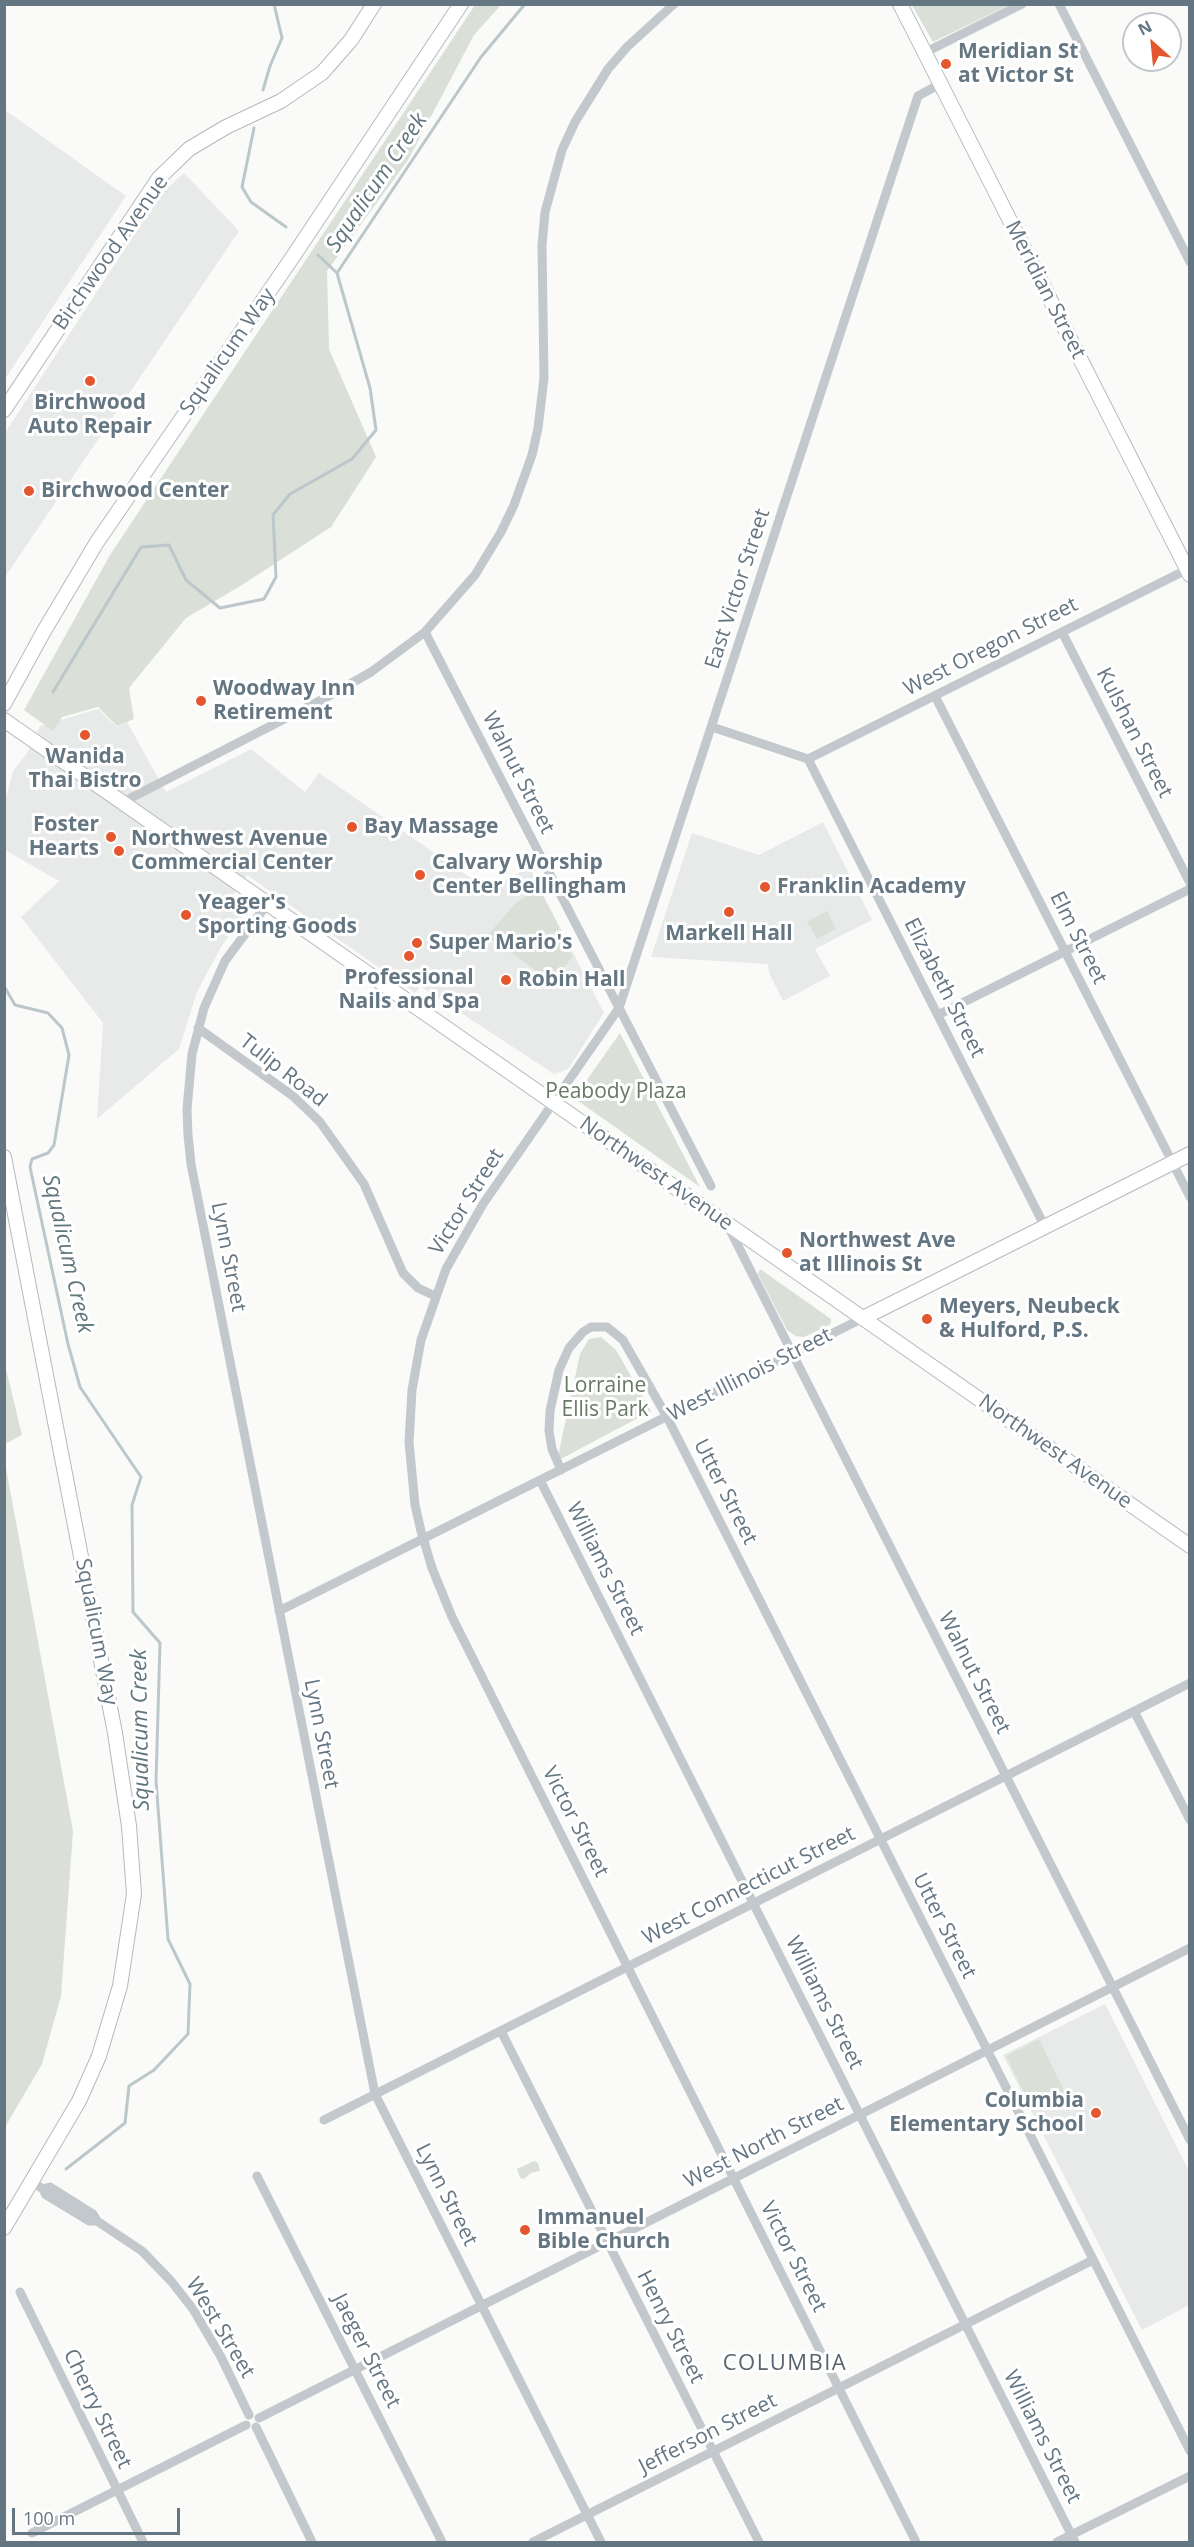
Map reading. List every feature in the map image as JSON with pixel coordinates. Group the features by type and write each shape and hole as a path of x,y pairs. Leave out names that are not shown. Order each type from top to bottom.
{"street":[{"name":"Birchwood Avenue","path":"4,410 159,178 189,149 226,127 281,101 322,73 351,40 374,4"},
{"name":"Squalicum Way","path":"4,704 97,542 292,258 461,4"},
{"path":"123,802 339,691 399,653 425,632 461,594 488,555 514,505 532,456 544,378 542,245 545,212 562,150 575,122 608,69 627,47 674,4"},
{"name":"Meridian Street","path":"900,4 1188,571"},
{"path":"924,53 1022,4"},
{"path":"1059,4 1190,262"},
{"name":"East Victor Street","path":"554,1102 619,1008 918,96 940,84"},
{"name":"West Oregon Street","path":"808,759 1188,571"},
{"name":"Walnut Street","path":"425,632 711,1186"},
{"name":"Kulshan Street","path":"1062,632 1190,883"},
{"name":"Elm Street","path":"935,696 1190,1197"},
{"name":"Northwest Avenue","path":"4,720 1190,1546"},
{"path":"712,727 808,759"},
{"name":"Elizabeth Street","path":"808,759 1045,1227"},
{"path":"938,1015 1190,889"},
{"name":"Lynn Street","path":"268,903 219,972 198,1028 192,1054 188,1109 191,1164 375,2094 601,2542"},
{"name":"Tulip Road","path":"198,1028 293,1096 320,1122 364,1184 403,1273 418,1288 435,1296"},
{"name":"Victor Street","path":"554,1102 463,1235 435,1296 422,1341 411,1400 409,1442 415,1505 423,1539 452,1617 916,2542"},
{"name":"West Illinois Street","path":"279,1611 1190,1154"},
{"name":"Squalicum Way","path":"4,1156 115,1732 129,1826 134,1894 120,1986 99,2056 37,2185 4,2228"},
{"name":"Walnut Street","path":"726,1222 1190,2140"},
{"name":"Utter Street","path":"561,1470 551,1446 550,1411 554,1388 569,1347 591,1328 608,1327 619,1334 667,1416 1190,2451"},
{"name":"Williams Street","path":"540,1480 1074,2539"},
{"name":"West Connecticut Street","path":"324,2120 1190,1683"},
{"path":"1134,1711 1190,1820"},
{"name":"West North Street","path":"32,2533 1190,1948"},
{"name":"Henry Street","path":"501,2031 759,2542"},
{"name":"Jaeger Street","path":"257,2176 442,2542"},
{"name":"West Street","path":"37,2185 46,2195 88,2221 97,2221 142,2251 171,2281 199,2319 312,2542"},
{"name":"Jefferson Street","path":"533,2542 1093,2260"},
{"name":"Cherry Street","path":"20,2292 143,2542"},
{"path":"1057,2542 1074,2539 1190,2476"}],"shaded area":[{"path":"5,110 126,196 5,379"},
{"path":"184,173 239,231 5,577 5,433 160,195"},
{"path":"98,709 117,727 127,722 166,792 251,749 305,792 319,773 488,890 529,867 604,1013 568,1069 554,1074 420,986 415,993 247,875 231,898 240,906 244,914 221,947 197,992 179,1049 97,1119 103,1023 21,917 59,881 5,850 5,802 13,771 27,753 40,726"},
{"name":"Franklin Academy","path":"823,822 872,920 815,949 830,976 783,1001 769,973 768,964 651,957 692,833 759,855"},
{"name":"Columbia Elementary School","path":"1105,2004 1189,2171 1189,2305 1142,2330 1003,2055"}],"green space":[{"path":"475,5 501,5 474,35 408,160 327,271 329,349 376,457 331,527 242,585 186,618 129,688 134,719 117,726 98,707 62,717 53,731 24,710 110,555"},
{"path":"912,5 1009,5 933,42"},
{"path":"538,887 559,927 556,941 573,955 554,983 487,936 515,904"},
{"path":"827,911 836,929 817,939 807,922"},
{"name":"Peabody Plaza","path":"620,1033 700,1187 574,1098"},
{"path":"760,1269 831,1319 831,1324 804,1337 796,1336 787,1330 758,1274"},
{"name":"Lorraine Ellis Park","path":"601,1337 616,1350 651,1411 557,1461 580,1354 589,1339"},
{"path":"5,1365 22,1435 4,1444"},
{"path":"4,1457 73,1831 61,1996 42,2064 5,2127"},
{"path":"1039,2039 1066,2095 1033,2111 1006,2056"},
{"path":"534,2161 538,2163 540,2171 531,2173 524,2179 520,2178 517,2169"}],"waterway":[{"path":"263,90 282,38 274,4"},
{"name":"Squalicum Creek","path":"53,692 141,547 169,545 186,580 220,608 264,599 276,577 273,515 290,494 352,459 376,430 370,388 337,273 481,57 525,4"},
{"path":"254,128 242,187 251,202 286,227"},
{"path":"318,255 337,273"},
{"name":"Squalicum Creek","path":"4,986 15,1005 48,1013 62,1028 69,1055 54,1145 48,1153 32,1159 30,1167 68,1344 80,1387 141,1477 132,1505 133,1612 160,1643 156,1781 168,1939 190,1984 188,2034 154,2070 129,2086 125,2123 66,2169"}],"place":[{"name":"Meridian St at Victor St","path":"946,64"},
{"name":"Birchwood Auto Repair","path":"90,381"},
{"name":"Birchwood Center","path":"29,491"},
{"name":"Woodway Inn Retirement","path":"201,701"},
{"name":"Wanida Thai Bistro","path":"85,735"},
{"name":"Bay Massage","path":"352,827"},
{"name":"Foster Hearts","path":"111,837"},
{"name":"Northwest Avenue Commercial Center","path":"119,851"},
{"name":"Calvary Worship Center Bellingham","path":"420,875"},
{"name":"Franklin Academy","path":"765,887"},
{"name":"Markell Hall","path":"729,912"},
{"name":"Yeager's Sporting Goods","path":"186,915"},
{"name":"Super Mario's","path":"417,943"},
{"name":"Professional Nails and Spa","path":"409,956"},
{"name":"Robin Hall","path":"506,980"},
{"name":"Northwest Ave at Illinois St","path":"787,1253"},
{"name":"Meyers, Neubeck & Hulford, P.S.","path":"927,1319"},
{"name":"Columbia Elementary School","path":"1096,2113"},
{"name":"Immanuel Bible Church","path":"525,2230"}],"district":[{"name":"COLUMBIA","path":"785,2364"}]}
